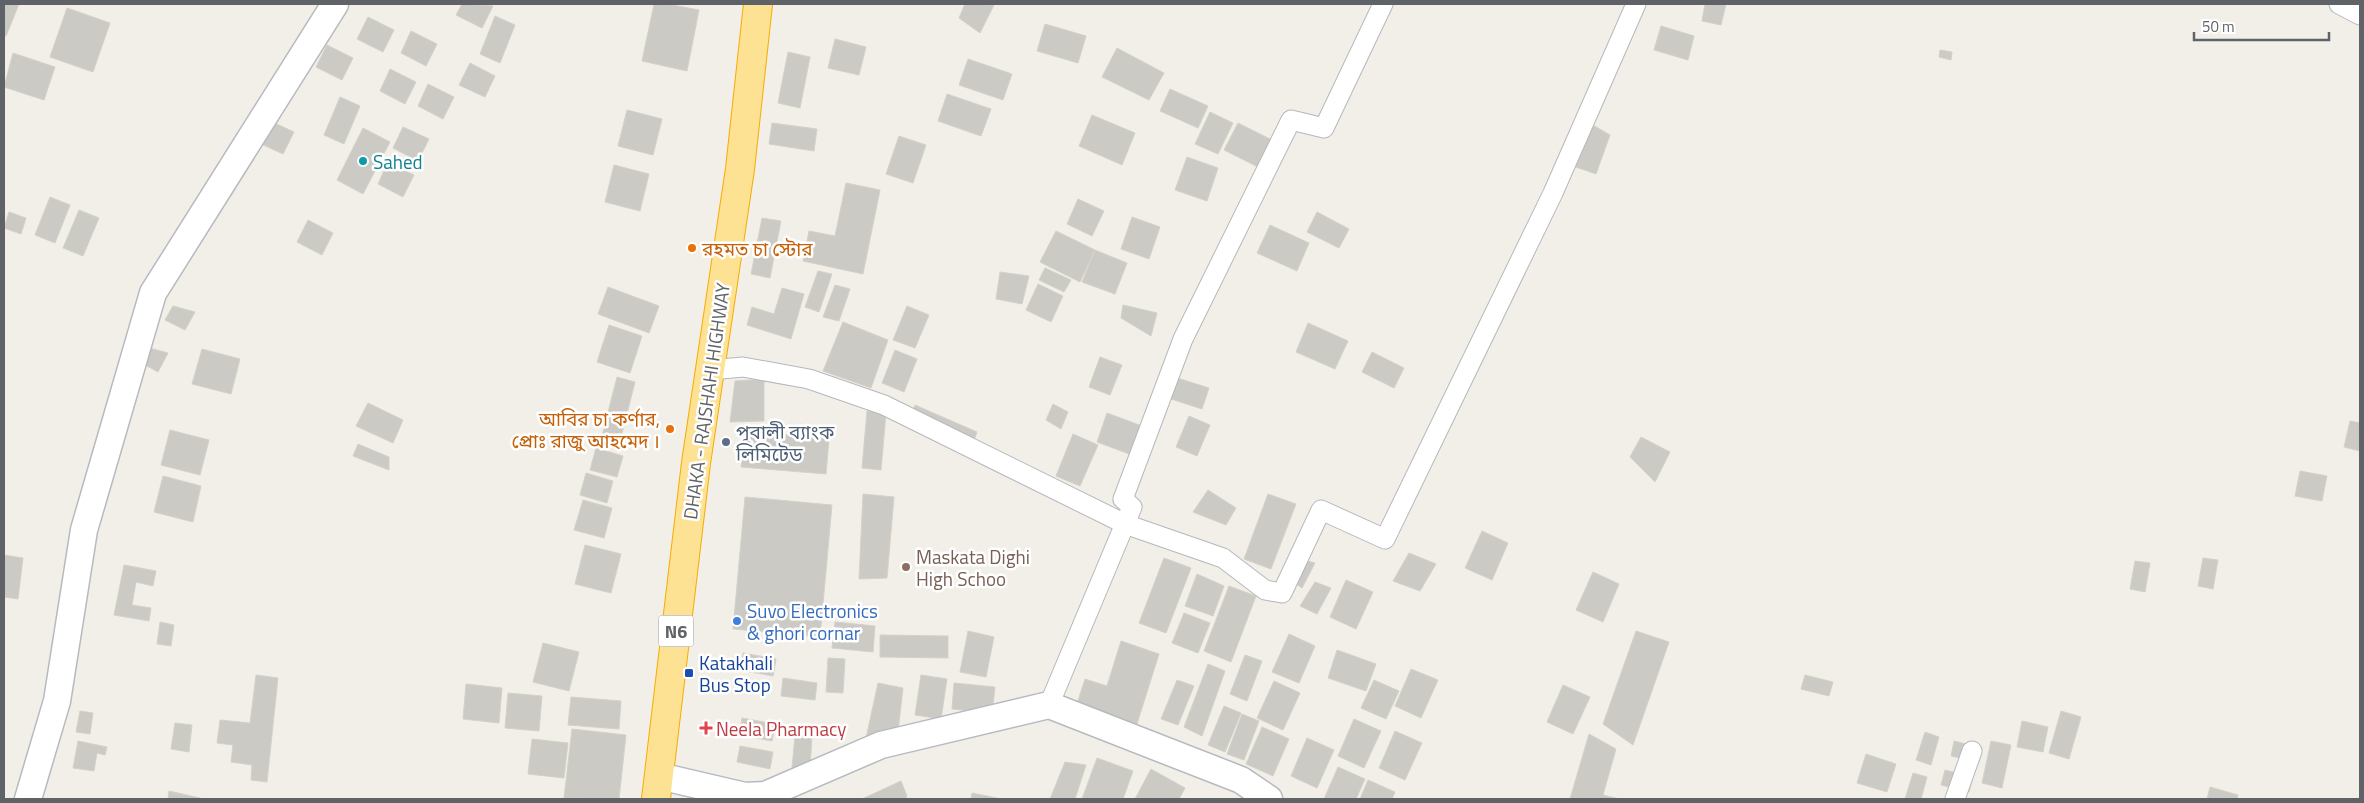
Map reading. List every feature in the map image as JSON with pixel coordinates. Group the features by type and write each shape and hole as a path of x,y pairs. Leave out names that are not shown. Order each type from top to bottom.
{"highway":[{"name":"DHAKA - RAJSHAHI HIGHWAY","path":"658,788 696,463 740,169 758,4"}],"street":[{"path":"28,799 57,701 84,530 153,293 335,4"},
{"path":"1048,706 1132,507 1123,499 1183,339 1291,120 1324,128 1382,4"},
{"path":"710,370 743,367 810,379 884,405 1125,524 1224,558 1265,590 1282,593 1321,510 1385,539 1554,193 1636,4"},
{"path":"2339,4 2360,14"},
{"path":"658,788 745,796 765,795 881,744 1048,706 1241,780 1269,799"},
{"path":"1955,799 1972,751"}],"building":[{"path":"4,4 19,4 6,36 4,35"},
{"path":"462,4 493,6 482,28 456,15"},
{"path":"654,4 667,4 699,10 687,71 642,61"},
{"path":"965,4 994,5 980,33 959,18"},
{"path":"1705,4 1726,4 1721,25 1702,21"},
{"path":"67,8 110,23 93,72 50,57"},
{"path":"495,16 515,25 500,63 480,54"},
{"path":"368,17 394,30 383,52 357,39"},
{"path":"1045,24 1086,36 1078,63 1037,51"},
{"path":"1661,26 1694,36 1688,60 1654,50"},
{"path":"411,31 437,44 426,66 401,53"},
{"path":"835,39 866,47 859,75 828,68"},
{"path":"327,45 353,58 342,80 316,67"},
{"path":"1117,48 1164,73 1149,100 1102,77"},
{"path":"1940,50 1952,52 1951,60 1939,57"},
{"path":"788,52 810,57 800,108 778,103"},
{"path":"13,53 55,67 44,100 4,87"},
{"path":"968,59 1012,74 1003,100 959,85"},
{"path":"470,63 495,76 485,97 459,85"},
{"path":"390,69 416,82 405,104 380,91"},
{"path":"428,84 454,97 443,119 418,106"},
{"path":"1170,89 1208,106 1198,128 1160,111"},
{"path":"947,94 991,109 981,136 938,121"},
{"path":"340,97 360,106 344,144 324,135"},
{"path":"627,110 662,119 653,155 618,146"},
{"path":"1210,112 1233,123 1218,154 1195,144"},
{"path":"1092,115 1135,133 1122,165 1079,146"},
{"path":"268,120 294,132 283,154 257,142"},
{"path":"772,123 817,129 814,151 769,144"},
{"path":"1238,123 1276,142 1262,169 1224,150"},
{"path":"1591,124 1610,135 1596,174 1573,166"},
{"path":"403,127 429,139 418,161 393,148"},
{"name":"Sahed","path":"363,128 390,142 363,194 337,180"},
{"path":"899,136 926,145 913,183 886,174"},
{"path":"1187,157 1218,168 1207,201 1175,190"},
{"path":"388,162 414,175 403,197 378,184"},
{"path":"614,165 649,174 640,211 605,202"},
{"path":"846,183 880,190 863,274 803,261 809,231 835,236"},
{"path":"50,197 70,205 55,243 35,235"},
{"path":"1078,199 1104,211 1092,236 1067,224"},
{"path":"79,210 99,218 83,256 63,248"},
{"path":"9,212 26,218 21,234 4,228"},
{"path":"1317,212 1349,229 1339,248 1307,232"},
{"path":"1132,217 1160,227 1149,259 1121,249"},
{"path":"762,218 781,221 770,278 751,274"},
{"path":"308,220 333,233 322,255 297,242"},
{"path":"1270,225 1309,243 1297,271 1257,253"},
{"path":"1056,231 1095,250 1080,282 1040,262"},
{"path":"1095,250 1127,263 1115,294 1082,282"},
{"path":"1045,268 1071,280 1064,292 1039,280"},
{"path":"818,271 832,274 819,312 805,307"},
{"path":"1000,272 1029,276 1022,304 996,299"},
{"path":"1038,284 1063,296 1051,322 1026,310"},
{"path":"835,285 850,289 839,321 823,317"},
{"path":"608,287 659,306 649,333 598,314"},
{"path":"782,288 804,294 791,339 747,325 752,307 774,314"},
{"path":"1123,305 1157,313 1151,336 1121,318"},
{"path":"173,306 195,312 185,330 165,320"},
{"path":"907,306 929,315 915,348 893,340"},
{"path":"843,322 888,340 871,388 823,371"},
{"path":"1308,323 1348,341 1335,369 1296,352"},
{"path":"609,325 642,336 630,373 597,362"},
{"path":"146,347 168,353 158,372 138,361"},
{"path":"202,349 240,359 231,394 192,384"},
{"path":"895,350 917,359 904,392 882,383"},
{"path":"1372,352 1404,368 1394,388 1362,372"},
{"path":"1100,357 1122,365 1110,395 1089,387"},
{"path":"617,377 635,382 618,449 600,444"},
{"path":"1174,377 1209,388 1202,409 1168,398"},
{"path":"764,379 764,421 730,422 735,381"},
{"path":"368,403 403,420 393,443 356,426"},
{"path":"1053,404 1068,412 1061,429 1046,420"},
{"path":"915,405 977,432 973,443 911,415"},
{"path":"867,411 886,413 881,470 862,468"},
{"path":"1107,413 1142,426 1132,455 1097,442"},
{"path":"1189,416 1210,425 1197,456 1176,447"},
{"path":"2350,421 2360,423 2360,451 2344,447"},
{"path":"170,430 209,440 200,475 161,465"},
{"path":"745,431 829,439 826,474 741,467"},
{"path":"1073,434 1098,445 1080,486 1056,476"},
{"path":"1641,437 1670,452 1655,482 1630,457"},
{"path":"358,444 389,457 389,470 353,456"},
{"path":"596,448 623,456 617,477 590,470"},
{"path":"2300,471 2327,476 2322,501 2295,496"},
{"path":"586,473 613,481 607,503 580,495"},
{"path":"163,476 201,486 193,522 154,512"},
{"path":"1208,490 1236,508 1226,525 1193,512"},
{"path":"863,494 894,497 887,578 859,579"},
{"path":"1268,494 1296,504 1271,569 1244,559"},
{"path":"745,497 832,505 820,637 733,629"},
{"path":"583,500 612,508 604,538 574,530"},
{"path":"1482,531 1508,543 1492,580 1465,568"},
{"path":"585,545 621,554 611,593 575,584"},
{"path":"1409,553 1436,564 1420,591 1393,581"},
{"path":"4,555 23,558 18,599 4,597"},
{"path":"1164,558 1191,568 1166,633 1139,623"},
{"path":"2203,558 2218,560 2213,589 2198,586"},
{"path":"1304,560 1315,563 1302,588 1292,581"},
{"path":"2135,561 2150,563 2145,592 2130,589"},
{"path":"124,565 156,571 153,586 136,582 132,605 151,608 149,621 114,615"},
{"path":"1593,572 1619,584 1603,622 1576,610"},
{"path":"1197,574 1224,586 1213,616 1185,606"},
{"path":"1346,580 1373,592 1356,629 1330,617"},
{"path":"1315,582 1331,588 1317,614 1300,606"},
{"path":"1229,586 1256,596 1231,662 1204,651"},
{"path":"1184,613 1210,623 1198,653 1172,643"},
{"path":"160,622 174,625 171,646 157,644"},
{"path":"835,622 875,626 873,652 832,648"},
{"path":"968,631 994,637 986,677 960,672"},
{"path":"1636,631 1669,642 1633,745 1603,724"},
{"path":"1289,634 1315,646 1299,683 1272,672"},
{"path":"880,635 948,636 948,658 880,657"},
{"path":"1121,641 1159,654 1136,727 1076,707 1085,679 1107,686"},
{"path":"543,643 579,652 569,691 533,682"},
{"path":"1337,650 1376,664 1366,691 1328,678"},
{"path":"743,653 776,659 773,676 740,670"},
{"path":"1245,655 1262,661 1247,701 1230,694"},
{"path":"828,658 845,659 843,693 826,692"},
{"path":"1208,664 1225,671 1202,736 1184,727"},
{"path":"1411,669 1438,680 1421,718 1395,706"},
{"path":"256,675 278,678 267,782 251,780 252,765 231,762 233,745 217,743 220,720 250,723"},
{"path":"921,675 947,679 941,719 915,715"},
{"path":"1805,675 1833,682 1829,696 1801,689"},
{"path":"783,678 817,683 815,700 781,696"},
{"path":"1177,680 1194,686 1178,725 1161,719"},
{"path":"1374,680 1399,691 1386,719 1361,708"},
{"path":"1274,681 1300,693 1283,730 1257,718"},
{"path":"878,683 903,688 898,732 865,743"},
{"path":"954,683 995,687 992,713 952,709"},
{"path":"466,684 502,688 499,723 463,719"},
{"path":"1563,685 1590,697 1573,734 1547,722"},
{"path":"508,693 542,696 539,731 505,728"},
{"path":"571,697 621,701 619,729 568,725"},
{"path":"1224,706 1241,713 1225,752 1208,745"},
{"path":"80,711 93,713 90,734 76,732"},
{"path":"2061,711 2081,717 2069,759 2049,753"},
{"path":"1242,714 1259,721 1244,760 1227,754"},
{"path":"742,718 775,724 772,741 739,735"},
{"path":"1354,719 1381,731 1364,768 1338,756"},
{"path":"2022,721 2048,727 2043,752 2017,747"},
{"path":"175,723 192,725 189,752 171,749"},
{"path":"1262,727 1289,739 1273,776 1246,764"},
{"path":"572,729 626,735 619,799 564,798"},
{"path":"1395,731 1422,743 1405,780 1379,768"},
{"path":"1925,732 1939,737 1931,765 1916,760"},
{"path":"1589,734 1616,749 1603,795 1619,799 1570,799"},
{"path":"795,735 812,736 810,769 792,768"},
{"path":"1307,738 1334,750 1317,788 1291,776"},
{"path":"532,739 568,743 564,778 528,774"},
{"path":"78,741 107,747 105,755 97,753 94,771 73,768"},
{"path":"1954,741 1982,748 1979,762 1951,756"},
{"path":"1991,741 2011,745 2002,788 1982,783"},
{"path":"740,746 773,752 770,769 737,762"},
{"path":"1866,754 1896,764 1887,792 1857,783"},
{"path":"1097,758 1133,771 1123,799 1082,799"},
{"path":"1065,762 1086,765 1075,799 1050,799"},
{"path":"1338,767 1365,779 1356,799 1324,799"},
{"path":"1151,769 1185,788 1179,799 1135,799"},
{"path":"1945,770 1973,777 1969,792 1941,785"},
{"path":"1913,773 1927,777 1921,799 1905,799"},
{"path":"1368,780 1395,792 1392,799 1360,799"},
{"path":"901,781 907,796 905,799 862,799"},
{"path":"2210,787 2238,795 2237,799 2207,799"},
{"path":"169,791 204,799 168,799"},
{"path":"972,793 987,796 1001,799 971,799"}],"place":[{"name":"Sahed","path":"363,161"},
{"name":"রহমত চা স্টোর","path":"692,248"},
{"name":"আবির চা কর্ণার, প্রোঃ রাজু আহমেদ ।","path":"670,429"},
{"name":"পূবালী ব্যাংক লিমিটেড","path":"726,442"},
{"name":"Maskata Dighi High Schoo","path":"906,567"},
{"name":"Suvo Electronics & ghori cornar","path":"737,621"},
{"name":"Katakhali Bus Stop","path":"689,673"},
{"name":"Neela Pharmacy","path":"706,728"}]}
